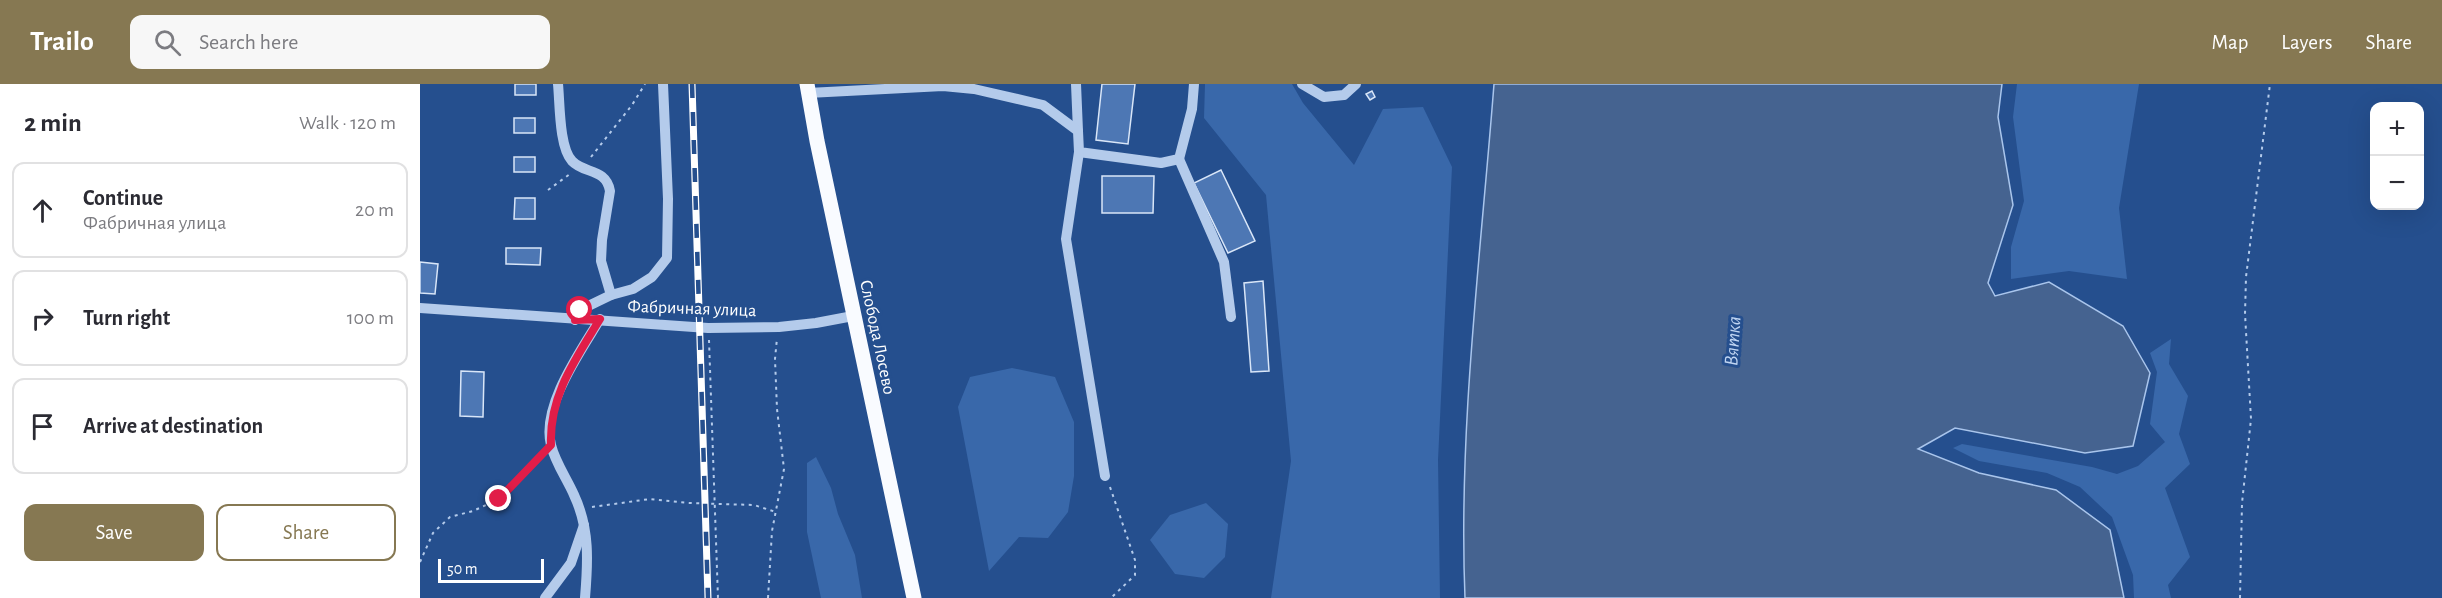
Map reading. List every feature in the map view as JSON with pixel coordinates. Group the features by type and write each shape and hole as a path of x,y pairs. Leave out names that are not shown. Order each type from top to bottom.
{"main road":[{"name":"Слобода Лосево","path":"808,89 914,598"}],"street":[{"path":"558,84 564,147 572,162 598,174 609,184 601,261 611,296"},
{"path":"575,320 580,310 633,289 652,277 667,258 669,226 663,84"},
{"path":"1076,84 1079,152 1066,239 1105,476"},
{"path":"1194,84 1192,109 1179,159 1224,262 1231,316"},
{"path":"1302,84 1324,97 1344,95 1356,84"},
{"path":"808,89 975,86 1043,105 1078,131"},
{"path":"1079,152 1161,163 1179,159"},
{"name":"Фабричная улица","path":"420,308 708,328 779,327 854,316"},
{"path":"585,598 588,561 582,512 551,445 551,417 572,366 600,319"},
{"path":"545,598 571,563 584,524"}],"path":[{"path":"548,190 581,166 604,143 645,84"},
{"path":"2240,598 2242,503 2251,419 2245,314 2246,277 2270,84"},
{"path":"768,598 772,531 784,469 777,409 775,359 779,327"},
{"path":"708,328 718,598"},
{"path":"420,562 433,533 450,517 473,511 499,499 551,445"},
{"path":"1105,476 1135,560 1135,575 1111,598"},
{"path":"582,512 596,505 650,499 754,505 776,512"}],"shaded area":[{"path":"1205,84 1292,84 1303,103 1354,165 1383,109 1423,107 1452,167 1438,460 1440,598 1271,598 1291,461 1266,195 1204,118"},
{"path":"2017,84 2139,84 2119,208 2127,279 2069,271 2011,279 2011,247 2024,201 2013,117"},
{"path":"2171,339 2169,364 2188,396 2179,434 2190,464 2165,488 2190,557 2168,585 2171,598 2134,598 2133,575 2112,517 2080,487 2047,473 1979,461 1953,448 1962,444 2092,467 2117,474 2138,466 2165,442 2150,424 2157,372 2150,353"},
{"path":"1012,368 1055,377 1074,422 1074,476 1068,512 1048,538 1019,537 989,571 958,407 970,377"},
{"path":"816,457 831,488 838,514 855,555 862,598 821,598 807,532 807,463"},
{"path":"1206,503 1228,524 1225,557 1204,578 1175,574 1150,540 1170,515"}],"water":[{"name":"Вятка","path":"1494,84 2002,84 1998,117 2013,205 1988,283 1995,296 2049,282 2123,326 2150,373 2133,446 2085,453 1955,428 1918,449 1979,473 2056,490 2110,530 2124,598 1465,598 1465,470 1468,406"}],"building":[{"path":"515,84 536,84 536,95 515,95"},
{"path":"1102,84 1135,84 1128,144 1096,140"},
{"path":"1372,91 1375,97 1370,100 1366,94"},
{"path":"514,118 535,118 535,133 514,133"},
{"path":"514,157 535,157 535,172 514,172"},
{"path":"1221,170 1255,241 1228,253 1194,183"},
{"path":"1102,176 1154,176 1153,213 1102,213"},
{"path":"515,198 535,198 535,219 514,219"},
{"path":"506,248 541,248 540,265 506,264"},
{"path":"420,262 438,264 435,294 420,293"},
{"path":"1263,281 1269,371 1251,372 1244,283"},
{"path":"461,371 484,372 483,417 460,416"}],"railway":[{"path":"692,84 708,598"}],"route":[{"path":"499,499 551,445 551,417 557,398 572,366 600,319 575,320 580,310"}]}
